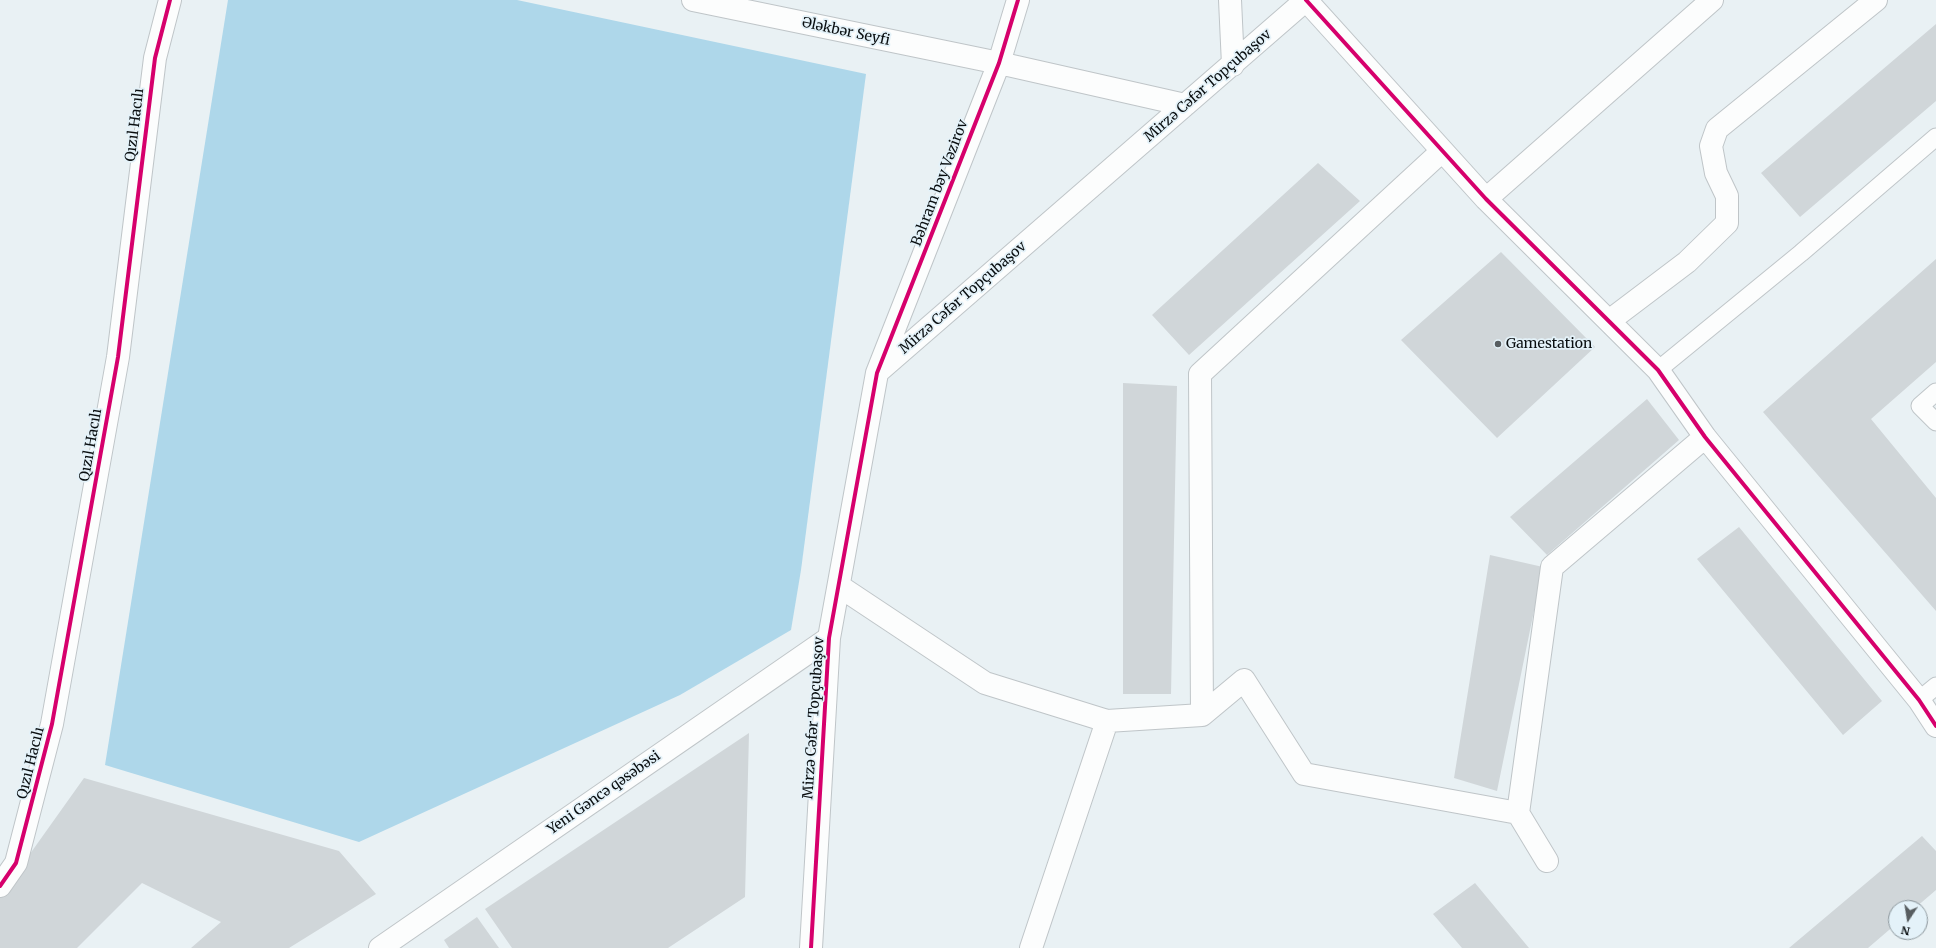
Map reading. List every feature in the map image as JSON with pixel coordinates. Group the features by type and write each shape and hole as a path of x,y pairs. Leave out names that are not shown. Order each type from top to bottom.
{"street":[{"name":"Qızıl Hacılı","path":"0,886 16,863 52,724 118,357 155,58 170,0"},
{"name":"Ələkbər Seyfi","path":"692,0 999,63 1185,105"},
{"name":"Bəhram bəy Vəzirov","path":"878,372 999,63 1018,0"},
{"path":"1230,0 1233,65"},
{"path":"1306,0 1486,199 1658,370 1705,436 1919,700 1936,726"},
{"name":"Mirzə Cəfər Topçubaşov","path":"811,948 829,638 878,372 1306,0"},
{"path":"1486,199 1712,0"},
{"path":"1609,321 1686,262 1727,223 1727,196 1716,173 1711,146 1717,129 1876,0"},
{"path":"1202,715 1200,374 1442,151"},
{"path":"1547,861 1518,812 1552,567 1705,436"},
{"path":"839,586 985,683 1107,721 1202,715 1244,680 1304,774 1518,812"},
{"name":"Yeni Gəncə qəsəbəsi","path":"380,948 829,638"},
{"path":"1031,948 1107,721"}],"lane":[{"path":"1658,370 1802,253 1936,137"},
{"path":"1936,392 1920,406 1936,422"},
{"path":"1919,700 1936,686"}],"shaded area":[{"path":"228,0 517,0 866,74 801,570 791,630 680,695 359,842 105,765"}],"building":[{"path":"1936,24 1936,101 1800,217 1761,173"},
{"path":"1318,163 1360,201 1189,355 1152,315"},
{"name":"Gamestation","path":"1501,252 1595,347 1497,438 1401,340"},
{"path":"1936,259 1936,362 1871,419 1936,498 1936,611 1763,412"},
{"path":"1123,383 1177,386 1171,694 1123,694"},
{"path":"1647,399 1679,440 1547,555 1510,517"},
{"path":"1739,527 1882,701 1843,735 1697,559"},
{"path":"1490,555 1543,567 1497,791 1454,778"},
{"path":"749,733 745,897 668,948 512,948 485,909"},
{"path":"84,778 339,851 376,894 289,948 191,948 221,922 142,883 77,948 0,948 0,896"},
{"path":"1922,836 1936,851 1936,890 1924,900 1888,900 1888,931 1868,948 1789,948"},
{"path":"1475,883 1529,948 1462,948 1433,914"},
{"path":"477,917 499,948 449,948 444,940"}],"cycle path":[{"path":"0,886 16,863 52,724 118,357 155,58 170,0"},
{"path":"811,948 829,638 877,373 999,63 1018,0"},
{"path":"1306,0 1486,199 1658,370 1705,437 1919,700 1936,726"}],"place":[{"name":"Gamestation","path":"1498,344"}]}
